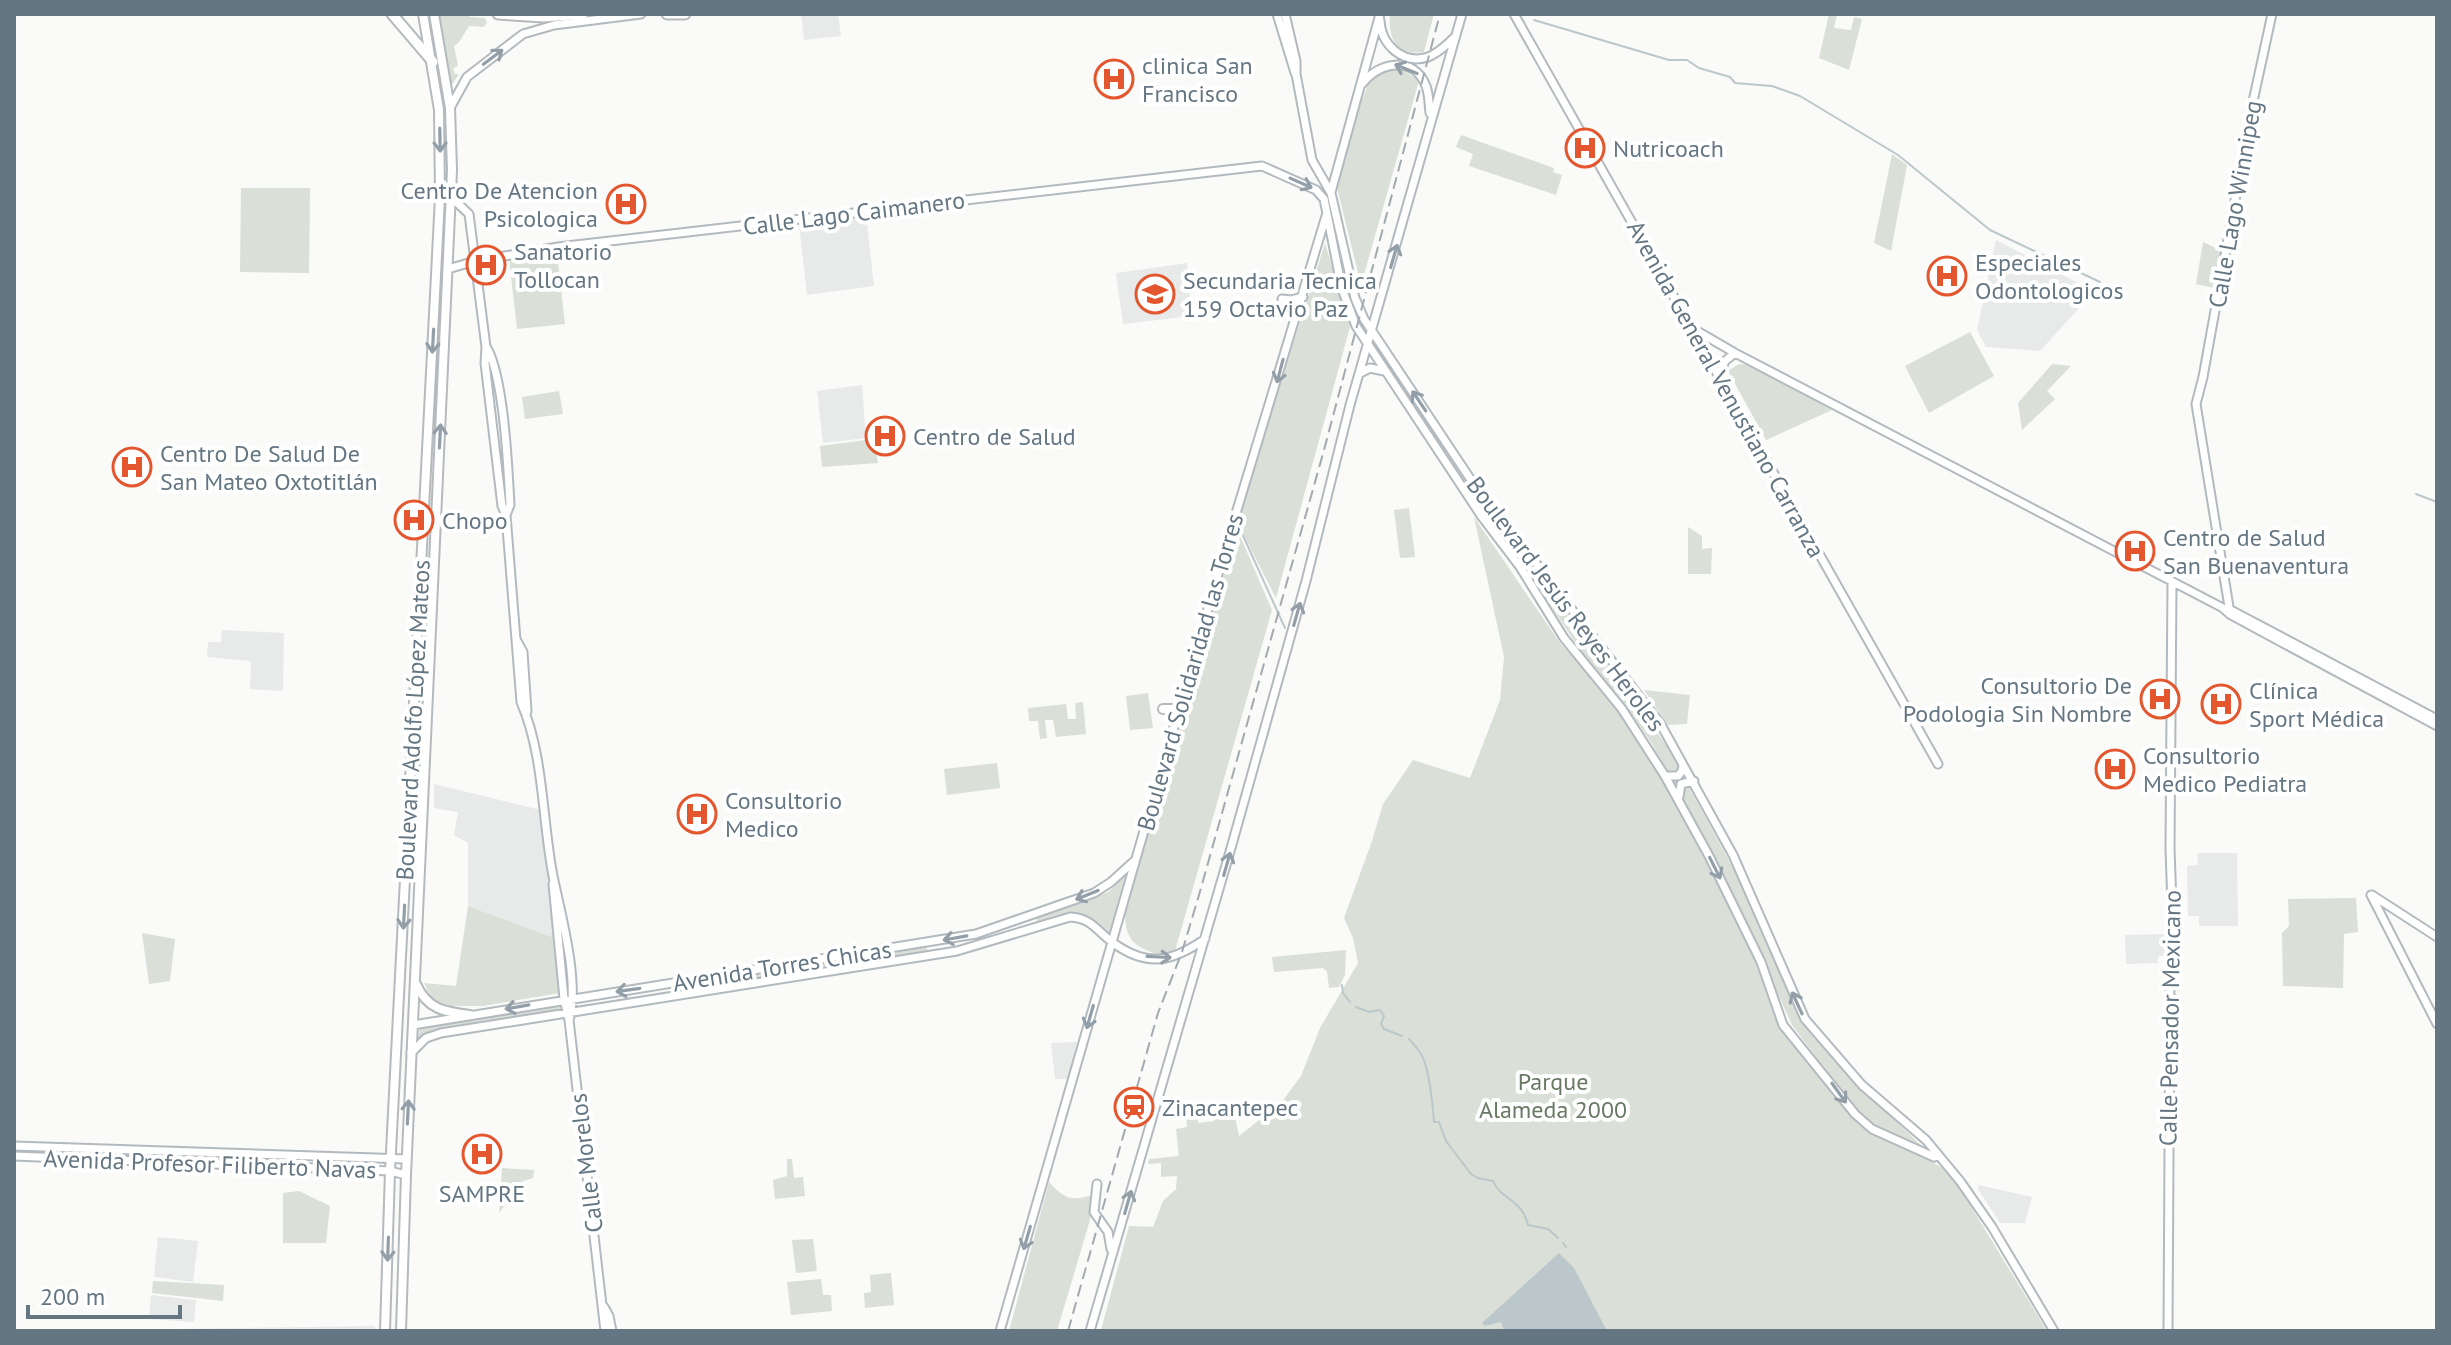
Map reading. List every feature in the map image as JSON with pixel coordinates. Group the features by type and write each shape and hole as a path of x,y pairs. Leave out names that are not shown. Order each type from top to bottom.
{"highway":[{"path":"392,14 433,62"},
{"path":"498,14 548,21 583,14"},
{"path":"667,14 685,14"}],"main road":[{"name":"Boulevard Adolfo López Mateos","path":"385,1331 390,1171 439,209 441,137 433,62 423,14"},
{"name":"Boulevard Adolfo López Mateos","path":"401,1331 406,1159 451,197 450,108 434,14"},
{"path":"450,108 461,85 475,70 523,34 548,21 641,14"},
{"path":"1277,14 1296,74 1312,160 1331,193"},
{"path":"1285,14 1296,74"},
{"path":"1380,14 1385,41 1405,57 1430,56 1456,36"},
{"name":"Boulevard Solidaridad las Torres","path":"1000,1331 1179,709 1303,297 1380,14"},
{"path":"1090,1331 1205,939 1462,14"},
{"name":"Avenida General Venustiano Carranza","path":"1514,14 1938,764"},
{"name":"Calle Lago Winnipeg","path":"2227,611 2197,409 2252,106 2272,14"},
{"path":"1357,90 1378,68 1392,64 1406,66 1418,74 1426,85 1431,119"},
{"name":"Calle Lago Caimanero","path":"448,269 475,261 558,247 1262,166 1316,190 1324,199 1326,214"},
{"name":"Boulevard Jesús Reyes Heroles","path":"1331,193 1357,305 1469,477 1650,709 1694,781 1747,885 1805,1019 1862,1085 1926,1140 1960,1181 1992,1227 2054,1331"},
{"name":"Calle Morelos","path":"451,197 469,214 502,506 506,515 521,702 527,716 553,878 564,924 569,1016 605,1331"},
{"name":"Boulevard Jesús Reyes Heroles","path":"1326,214 1346,304 1368,345 1482,517 1520,567 1564,638 1622,709 1665,776 1761,962 1783,1025 1852,1110 1872,1129 1934,1157 1938,1155"},
{"path":"1282,299 1303,297"},
{"path":"1690,327 2437,719"},
{"path":"1718,377 1725,361 1735,353"},
{"path":"1360,373 1370,368 1385,371"},
{"path":"1429,437 1438,429"},
{"path":"1482,517 1490,516 1494,510"},
{"name":"Calle Pensador Mexicano","path":"2168,1331 2170,979 2173,932 2170,849 2172,582"},
{"path":"2227,611 2437,726"},
{"path":"1163,709 1179,709"},
{"path":"1665,776 1678,776 1683,763"},
{"path":"1679,799 1681,784 1694,781"},
{"name":"Avenida Torres Chicas","path":"413,1025 986,932 1103,888 1135,860"},
{"path":"2437,937 2371,895 2437,1024"},
{"path":"1030,915 1033,928"},
{"name":"Avenida Torres Chicas","path":"411,1053 426,1038 441,1033 569,1016 933,955 992,943 1061,919 1079,917 1095,925 1111,942"},
{"path":"1111,942 1136,954 1166,959 1182,955 1205,939"},
{"path":"930,942 933,955"},
{"path":"699,979 698,987 702,993"},
{"path":"415,982 424,999 434,1008 470,1015"},
{"path":"684,982 688,986 686,996"},
{"path":"398,1036 413,1025"},
{"name":"Avenida Profesor Filiberto Navas","path":"14,1146 406,1159"},
{"path":"182,1150 182,1162"},
{"name":"Avenida Profesor Filiberto Navas","path":"14,1156 390,1171 406,1175"},
{"path":"1097,1184 1094,1212 1111,1236 1111,1259"},
{"name":"Calle Morelos","path":"603,1305 612,1331"}],"shaded area":[{"path":"801,14 838,14 841,36 804,40"},
{"path":"866,214 874,286 807,295 799,224"},
{"path":"1996,240 2078,283 2101,284 2040,351 1986,347 1977,330"},
{"name":"Secundaria Tecnica 159 Octavio Paz","path":"1187,263 1192,316 1123,324 1116,273"},
{"path":"862,385 866,438 823,443 817,391"},
{"path":"222,630 284,633 283,691 250,689 251,661 207,657 208,642 221,642"},
{"path":"434,784 541,810 555,938 468,906 468,843 454,835 458,812 434,808"},
{"path":"2197,853 2237,853 2238,926 2199,926 2199,916 2188,916 2187,866 2198,865"},
{"path":"2125,935 2169,936 2168,956 2158,956 2158,963 2126,964"},
{"path":"1077,1042 1068,1079 1055,1079 1051,1043"},
{"path":"1979,1185 2032,1197 2025,1223 2000,1223 1978,1189"},
{"path":"158,1237 198,1241 193,1282 154,1277"},
{"path":"1559,1253 1574,1268 1607,1331 1504,1331 1501,1322 1485,1326 1482,1323"},
{"path":"151,1295 196,1300 194,1322 149,1319"},
{"path":"375,1326 375,1331 177,1329"}],"green space":[{"path":"439,14 466,14 485,18 487,22 484,27 469,26 454,46 458,66 453,68 455,74 459,74 451,86"},
{"path":"1390,14 1434,14 1424,52 1407,51 1396,44 1392,38"},
{"path":"1829,14 1837,14 1834,28 1851,30 1854,17 1862,19 1849,70 1819,58"},
{"path":"1389,68 1400,68 1419,81 1361,285 1337,188 1353,125 1368,84"},
{"path":"1461,135 1554,168 1553,172 1562,175 1556,195 1469,166 1473,154 1456,147"},
{"path":"1892,154 1907,165 1891,251 1874,243"},
{"path":"241,188 310,188 309,273 240,272"},
{"path":"2203,242 2222,251 2214,288 2196,284"},
{"path":"1325,243 1350,327 1276,598 1237,522"},
{"path":"557,253 565,324 517,329 509,258"},
{"path":"1970,332 1994,376 1929,413 1905,366"},
{"path":"1739,364 1749,365 1832,410 1766,440 1728,371"},
{"path":"2052,364 2071,366 2047,391 2055,399 2022,430 2018,403"},
{"path":"559,391 563,414 525,419 522,397"},
{"path":"874,439 878,463 822,467 820,446"},
{"path":"1476,495 1617,675 1685,772 1686,782 1744,888 1802,1023 1926,1150 1869,1122 1849,1101 1792,1025 1722,872 1652,744 1622,700 1580,650 1529,569"},
{"path":"1409,508 1415,557 1400,558 1394,510"},
{"name":"Parque Alameda 2000","path":"1474,517 1560,643 1621,710 1669,789 1755,957 1778,1022 1822,1071 1850,1113 1876,1135 1930,1160 1951,1174 2047,1331 1101,1330 1129,1226 1153,1227 1163,1201 1176,1189 1177,1176 1161,1177 1161,1163 1148,1164 1149,1159 1179,1156 1176,1129 1187,1127 1186,1112 1197,1111 1198,1123 1214,1121 1213,1109 1233,1107 1239,1136 1281,1103 1301,1076 1320,1028 1358,963 1353,938 1344,918 1383,804 1413,760 1470,778 1500,700 1504,657"},
{"path":"1688,527 1702,536 1702,549 1712,548 1711,574 1688,574"},
{"path":"1237,529 1272,610 1175,951 1162,956 1134,942 1127,931 1125,913"},
{"path":"1644,690 1690,695 1687,724 1668,725"},
{"path":"1148,693 1153,728 1130,730 1126,696"},
{"path":"1083,702 1086,734 1056,737 1053,720 1045,720 1047,738 1040,739 1038,721 1029,721 1028,708 1066,704 1068,719 1076,719 1075,703"},
{"path":"997,763 1000,788 947,795 944,769"},
{"path":"1126,875 1109,934 1092,920 1075,914 1067,913 1037,922 1036,917 1108,892"},
{"path":"2356,898 2358,932 2344,934 2343,988 2283,986 2282,933 2289,926 2288,899"},
{"path":"468,906 555,938 560,993 483,1006 451,1006 432,1000 424,983 456,986"},
{"path":"142,933 175,939 170,981 149,984"},
{"path":"926,946 928,952 703,989 702,982"},
{"path":"1346,950 1345,975 1339,987 1329,988 1327,972 1323,968 1274,972 1272,957"},
{"path":"563,1003 566,1011 465,1024 428,1034 417,1041 420,1027"},
{"path":"787,1159 792,1159 794,1178 803,1177 805,1196 775,1199 773,1180 787,1176"},
{"path":"502,1168 534,1170 533,1178 523,1181 499,1213"},
{"path":"1049,1182 1071,1198 1098,1193 1057,1331 1009,1331"},
{"path":"299,1191 330,1206 326,1243 283,1243 283,1193"},
{"path":"813,1239 817,1271 796,1273 792,1240"},
{"path":"891,1273 894,1305 865,1308 864,1293 871,1292 870,1275"},
{"path":"821,1279 823,1295 831,1295 832,1311 791,1315 787,1282"},
{"path":"153,1281 224,1285 223,1301 152,1293"}],"waterway":[{"path":"1534,20 1669,60 1687,60 1699,68 1730,77 1735,83 1772,86 1800,96 1898,155 1990,230 2100,282"},
{"path":"2416,494 2437,502"},
{"path":"1240,529 1285,628"},
{"path":"1342,985 1343,993 1350,1002"},
{"path":"1356,1007 1369,1012 1380,1010 1384,1016 1381,1024 1384,1029 1402,1036"},
{"path":"1409,1039 1424,1060 1434,1122 1439,1122 1446,1141 1471,1174 1493,1181 1516,1204 1528,1225 1548,1229 1558,1238"},
{"path":"1563,1243 1566,1247"}],"railway":[{"path":"1068,1331 1158,1013 1182,952 1199,895 1324,450 1440,14"}],"place":[{"name":"clinica San Francisco","path":"1114,79"},
{"name":"Nutricoach","path":"1585,148"},
{"name":"Centro De Atencion Psicologica","path":"626,204"},
{"name":"Sanatorio Tollocan","path":"486,265"},
{"name":"Especiales Odontologicos","path":"1947,276"},
{"name":"Secundaria Tecnica 159 Octavio Paz","path":"1155,294"},
{"name":"Centro de Salud","path":"885,436"},
{"name":"Centro De Salud De San Mateo Oxtotitlán","path":"132,467"},
{"name":"Chopo","path":"414,520"},
{"name":"Centro de Salud San Buenaventura","path":"2135,551"},
{"name":"Consultorio De Podologia Sin Nombre","path":"2160,699"},
{"name":"Clínica Sport Médica","path":"2221,704"},
{"name":"Consultorio Medico Pediatra","path":"2115,769"},
{"name":"Consultorio Medico","path":"697,814"},
{"name":"Zinacantepec","path":"1134,1107"},
{"name":"SAMPRE","path":"482,1154"}]}
